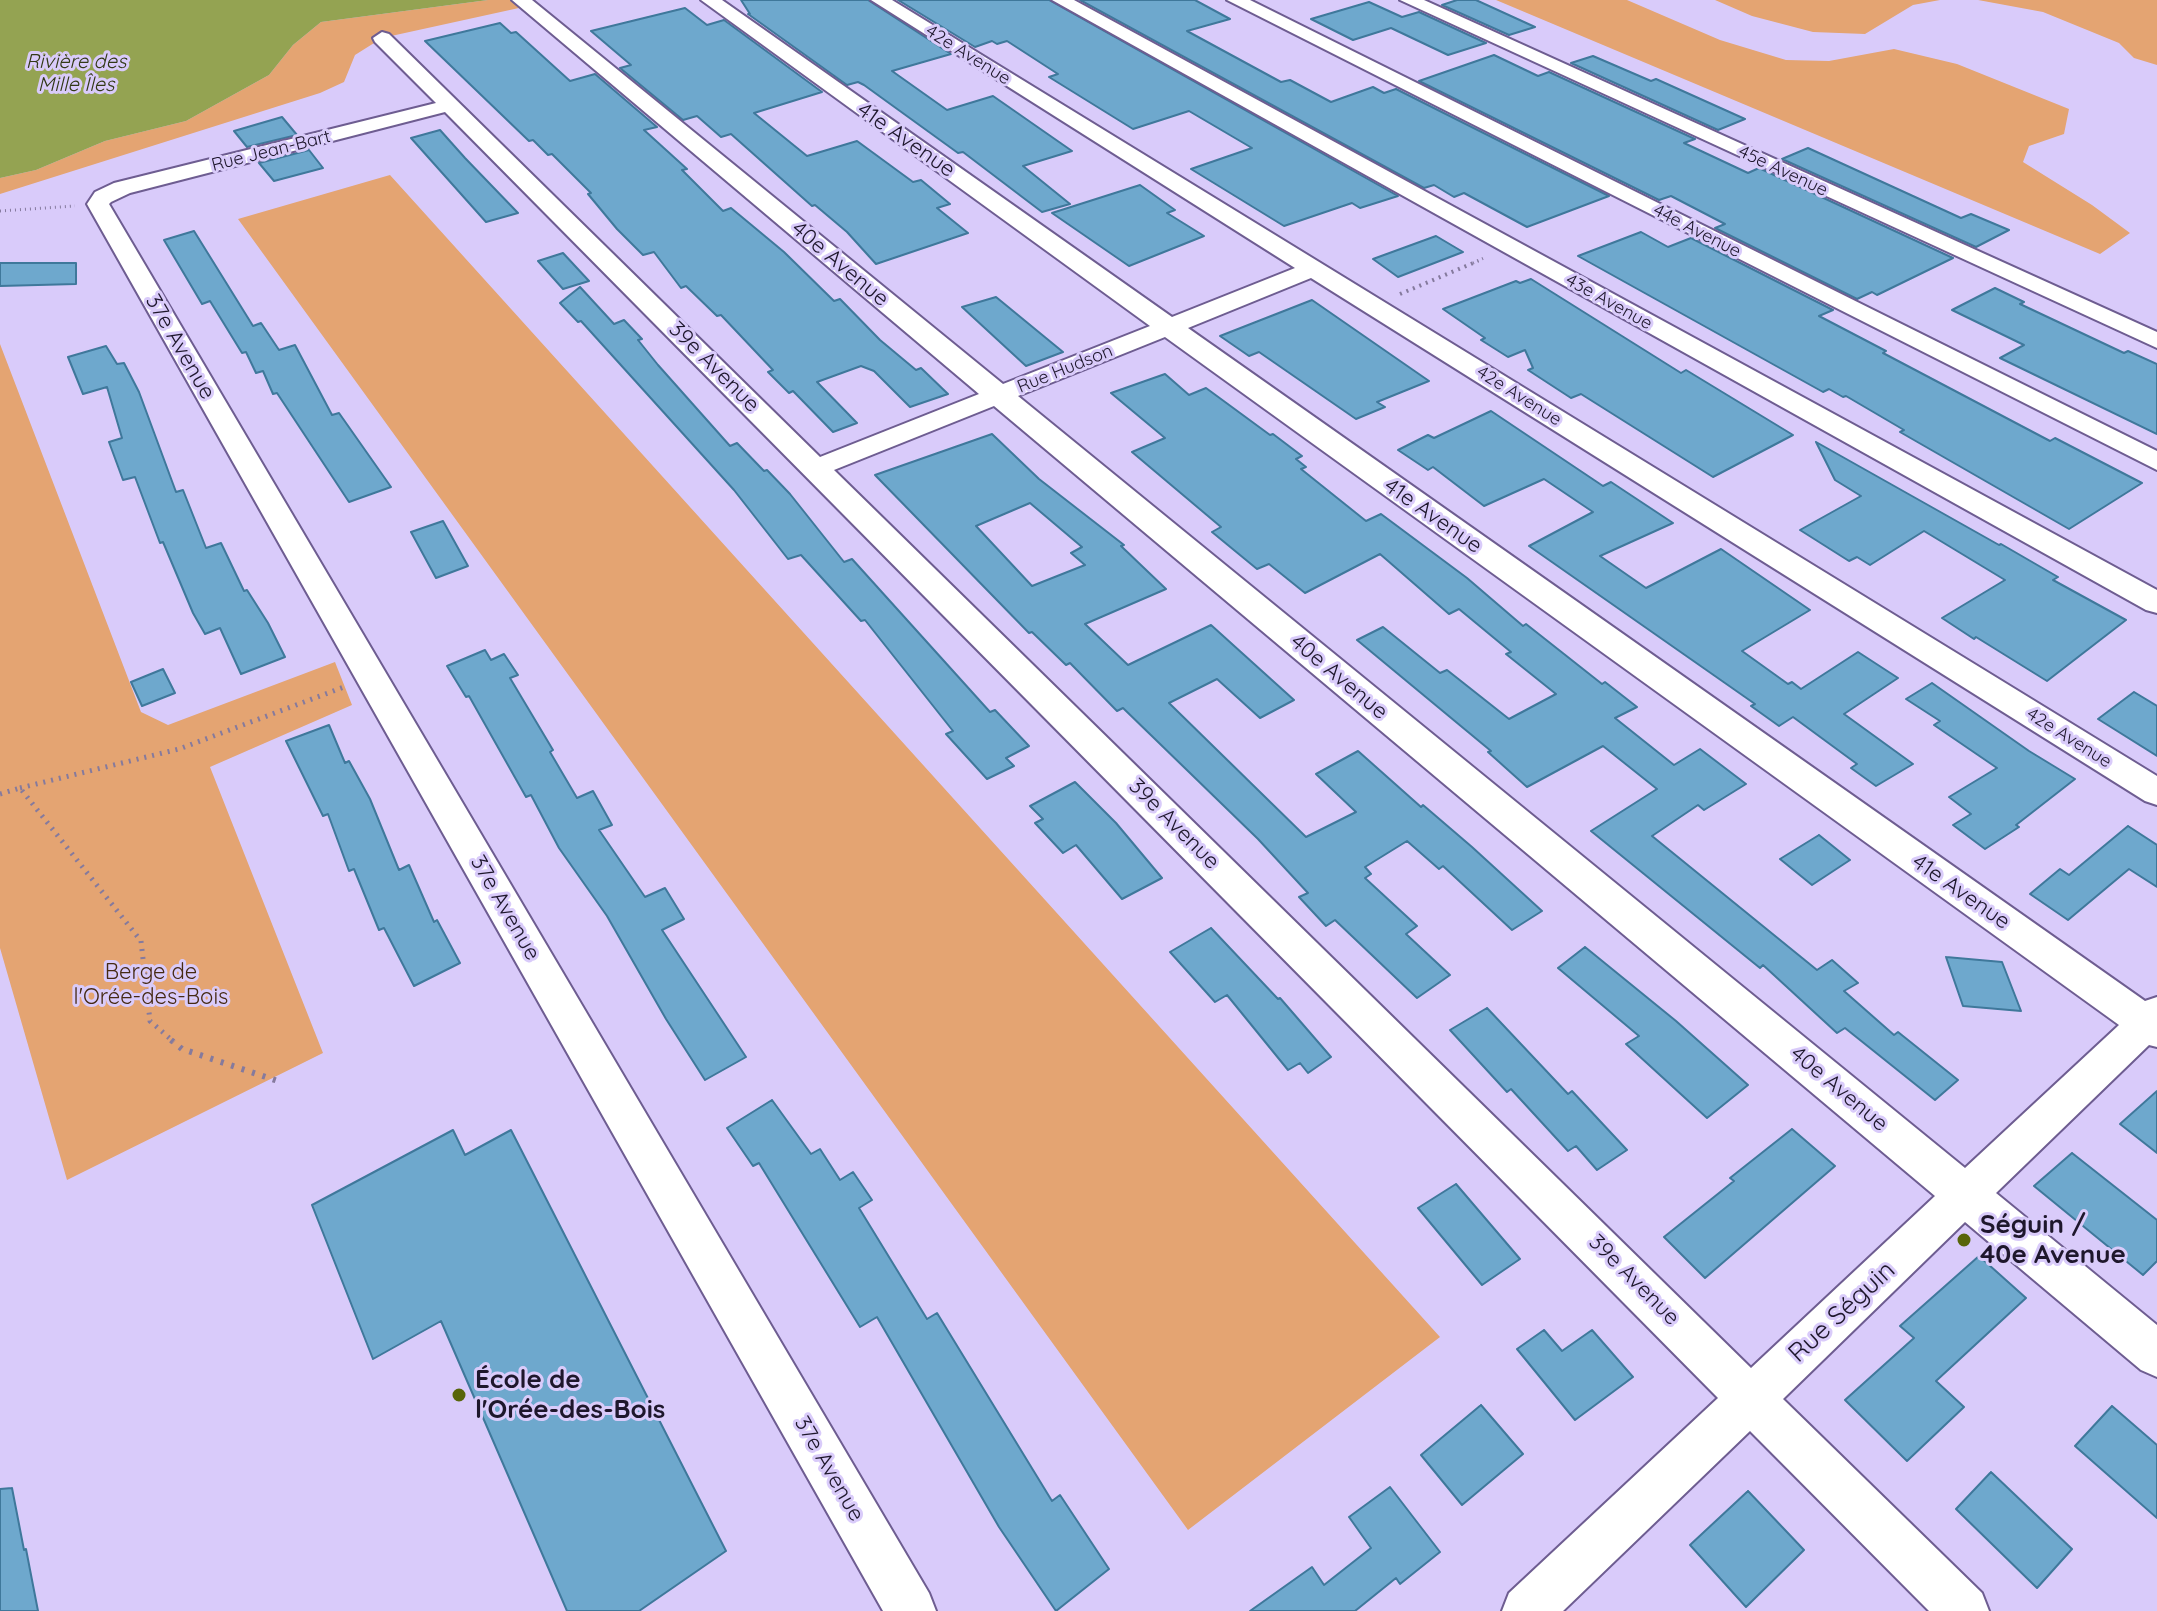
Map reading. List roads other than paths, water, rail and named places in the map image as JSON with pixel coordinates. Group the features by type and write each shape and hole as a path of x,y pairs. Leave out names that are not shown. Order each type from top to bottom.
{"street":[{"name":"40e Avenue","path":"521,0 2157,1354"},
{"name":"41e Avenue","path":"710,0 2153,1023"},
{"name":"42e Avenue","path":"880,0 2157,792"},
{"name":"43e Avenue","path":"1061,0 2157,603"},
{"name":"44e Avenue","path":"1236,0 2157,462"},
{"name":"45e Avenue","path":"1409,0 2157,341"},
{"name":"39e Avenue","path":"382,38 1964,1611"},
{"name":"Rue Jean-Bart","path":"98,204 103,197 122,188 450,105"},
{"name":"37e Avenue","path":"98,204 911,1611"},
{"name":"Rue Hudson","path":"816,468 1314,269"},
{"name":"Rue Séguin","path":"1527,1611 1966,1195 2153,1023"}],"water":[{"name":"Rivière des Mille Îles","path":"0,0 488,0 321,22 293,45 269,75 186,121 105,141 36,170 0,178"}],"place":[{"name":"Séguin / 40e Avenue","path":"1964,1240"},
{"name":"École de l'Orée-des-Bois","path":"459,1395"}],"park label":[{"name":"Berge de l'Orée-des-Bois","path":"151,984"}]}
